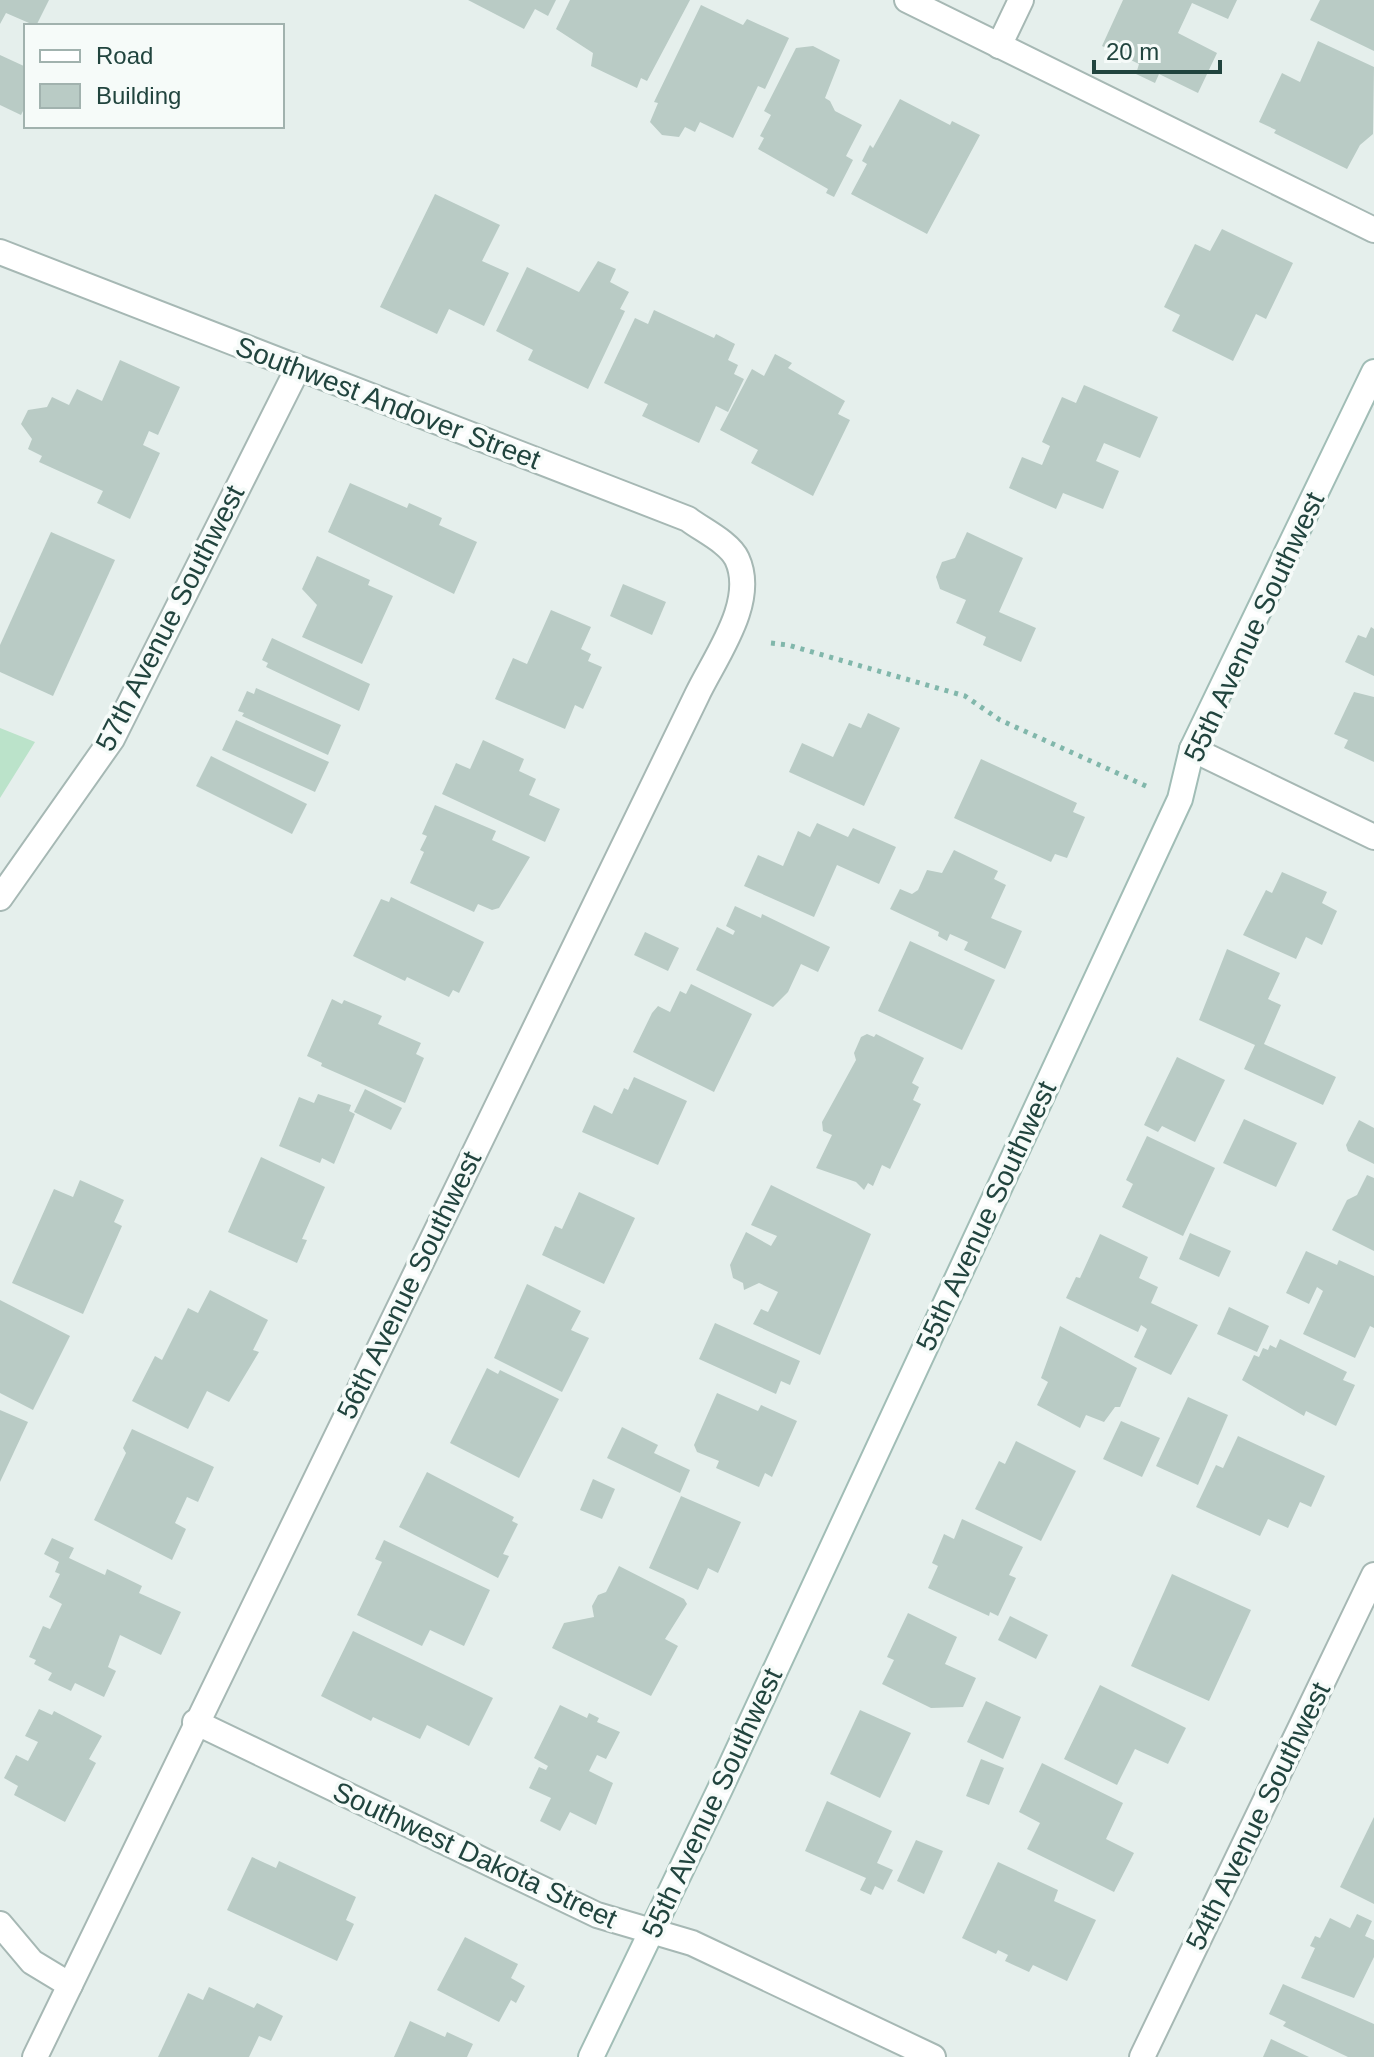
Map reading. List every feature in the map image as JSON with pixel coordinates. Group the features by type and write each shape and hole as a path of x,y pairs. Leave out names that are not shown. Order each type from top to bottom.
{"street":[{"path":"907,0 1374,230"},
{"path":"999,46 1021,0"},
{"name":"Southwest Andover Street","path":"3,252 688,519 736,557 743,583"},
{"name":"57th Avenue Southwest","path":"0,898 112,739 298,368"},
{"name":"55th Avenue Southwest","path":"591,2057 1180,799 1192,749 1374,372"},
{"name":"56th Avenue Southwest","path":"35,2057 195,1722 738,610 743,583"},
{"path":"1192,749 1374,837"},
{"name":"54th Avenue Southwest","path":"1142,2057 1374,1575"},
{"name":"Southwest Dakota Street","path":"195,1722 597,1915 692,1943 933,2057"},
{"path":"0,1924 32,1962 70,1985"}],"path":[{"path":"771,643 965,696 1000,720 1132,781"}],"green space":[{"path":"0,728 35,742 0,798"}],"building":[{"path":"0,0 49,0 37,24 6,13 0,24"},
{"path":"468,0 556,0 548,16 535,9 524,29"},
{"path":"570,0 690,0 647,81 641,78 637,88 591,66 593,53 556,29"},
{"path":"1123,0 1237,0 1228,19 1192,3 1178,33 1217,53 1198,93 1159,74 1155,83 1136,74 1139,64 1102,46"},
{"path":"1320,0 1374,0 1374,51 1310,20"},
{"path":"701,5 743,25 747,19 789,38 765,89 758,86 733,138 700,122 695,132 685,127 679,137 662,135 650,122 658,103 654,102"},
{"path":"1318,41 1374,67 1373,134 1360,145 1347,169 1274,133 1276,130 1259,122 1282,73 1300,82"},
{"path":"813,46 840,60 825,98 835,111 862,125 846,156 853,160 834,197 826,193 828,189 758,149 764,138 760,136 771,115 764,111 796,48"},
{"path":"0,55 24,66 24,109 21,115 0,105"},
{"path":"900,99 950,125 952,121 980,135 927,234 851,194 867,164 862,161 870,145 873,148"},
{"path":"435,194 500,225 482,261 509,273 484,326 449,309 437,334 380,307"},
{"path":"1222,229 1293,263 1266,319 1256,314 1233,361 1172,331 1180,315 1164,307 1195,244 1210,251"},
{"path":"598,261 616,269 610,282 629,292 620,309 625,311 588,389 528,360 533,350 496,331 527,267 579,292"},
{"path":"654,310 714,338 716,334 735,344 728,360 738,365 734,374 744,379 728,412 716,406 699,443 642,416 648,404 604,383 635,318 648,324"},
{"path":"775,354 792,363 788,368 845,401 838,414 850,420 813,496 751,463 758,450 720,430 752,369 764,376"},
{"path":"120,360 180,387 158,435 149,431 143,445 160,453 130,519 97,503 103,491 39,462 42,456 28,449 32,439 21,424 28,410 47,407 52,397 69,405 77,389 102,401"},
{"path":"1084,385 1158,417 1140,458 1104,443 1096,461 1119,471 1103,509 1063,493 1056,509 1009,488 1022,457 1042,465 1050,446 1042,442 1062,397 1076,403"},
{"path":"350,483 407,508 409,503 442,518 439,525 477,542 454,594 328,532"},
{"path":"51,532 115,560 53,696 0,672 0,645"},
{"path":"967,532 1023,558 999,612 1036,628 1021,662 983,645 986,637 956,623 966,600 940,589 936,577 942,562 955,558"},
{"path":"317,556 370,580 368,585 393,596 362,664 302,637 317,605 302,589"},
{"path":"623,584 666,602 652,635 610,616"},
{"path":"551,610 591,627 581,649 591,654 588,661 602,667 583,709 575,705 565,729 495,699 513,658 527,664"},
{"path":"1371,627 1374,629 1374,676 1345,662 1358,635 1366,638"},
{"path":"272,638 370,684 359,711 266,667 268,663 262,660"},
{"path":"256,688 341,725 328,755 242,716 244,713 238,711 247,691 254,694"},
{"path":"1354,692 1374,697 1374,762 1344,748 1348,740 1334,734"},
{"path":"868,713 900,728 864,806 789,772 802,743 833,757 849,723 861,728"},
{"path":"236,720 329,762 315,792 222,750"},
{"path":"483,740 524,759 519,771 536,779 529,795 560,809 545,842 442,794 456,763 470,769"},
{"path":"211,756 307,804 292,834 196,786"},
{"path":"981,759 1077,803 1073,812 1085,817 1067,858 1055,854 1051,862 954,818"},
{"path":"435,805 496,831 492,840 530,857 499,908 492,910 478,904 474,912 410,883 424,852 420,850 427,836 422,834"},
{"path":"817,823 848,837 853,828 896,847 879,884 837,865 814,917 744,886 758,855 783,866 798,831 810,837"},
{"path":"954,850 998,871 994,879 1006,885 991,918 1022,931 1005,969 964,950 968,942 950,934 947,941 938,936 939,932 890,909 900,889 912,894 918,890 927,870 942,873"},
{"path":"1282,872 1327,892 1322,903 1337,911 1322,945 1306,937 1296,959 1243,935 1266,890 1272,893"},
{"path":"391,897 484,942 459,993 453,990 449,997 407,977 405,981 353,956 381,899 389,902"},
{"path":"735,906 761,918 762,914 830,947 818,972 801,964 788,992 773,1007 696,970 717,927 733,935 735,931 726,926"},
{"path":"645,932 679,948 668,971 634,955"},
{"path":"910,941 995,980 962,1050 878,1011"},
{"path":"1227,949 1280,973 1268,999 1281,1005 1264,1044 1336,1077 1323,1105 1244,1069 1255,1045 1199,1020"},
{"path":"691,984 752,1014 714,1092 633,1052 652,1013 658,1006 670,1012 680,991 686,994"},
{"path":"332,999 342,1004 344,1000 382,1016 378,1024 421,1043 416,1054 424,1058 405,1103 321,1066 322,1063 307,1056"},
{"path":"867,1034 874,1037 876,1034 924,1058 912,1083 919,1087 913,1100 921,1104 890,1169 882,1165 873,1186 868,1183 864,1190 856,1182 816,1168 832,1135 823,1131 822,1122 856,1060 854,1053 861,1037"},
{"path":"1177,1057 1225,1080 1195,1142 1162,1126 1158,1132 1144,1125"},
{"path":"634,1077 687,1101 658,1165 582,1132 594,1105 612,1114 624,1088 628,1090"},
{"path":"365,1089 402,1108 391,1130 354,1112"},
{"path":"318,1094 351,1105 349,1111 355,1114 334,1164 322,1158 320,1163 279,1146 299,1097 314,1103"},
{"path":"1244,1119 1297,1143 1276,1187 1223,1163"},
{"path":"1359,1120 1374,1128 1374,1164 1348,1151 1346,1145"},
{"path":"1147,1136 1215,1168 1183,1236 1122,1207 1133,1184 1126,1180"},
{"path":"261,1157 325,1187 302,1239 307,1240 297,1263 228,1232"},
{"path":"1367,1175 1374,1178 1374,1251 1332,1230 1347,1200 1357,1195"},
{"path":"80,1180 124,1200 114,1222 122,1226 83,1314 12,1283 54,1189 73,1197"},
{"path":"771,1185 871,1234 820,1355 753,1324 761,1309 768,1312 778,1292 759,1283 744,1290 743,1283 733,1278 730,1265 746,1232 771,1246 777,1236 751,1225"},
{"path":"579,1192 635,1218 604,1284 542,1255 555,1226 562,1229"},
{"path":"1190,1233 1231,1251 1219,1277 1179,1259"},
{"path":"1100,1234 1148,1257 1139,1278 1158,1287 1151,1303 1198,1325 1171,1375 1134,1357 1147,1329 1141,1325 1138,1332 1066,1298 1076,1277 1080,1278"},
{"path":"1306,1251 1337,1265 1339,1260 1374,1276 1374,1328 1370,1326 1355,1358 1303,1334 1323,1291 1317,1287 1309,1304 1286,1293"},
{"path":"527,1284 581,1311 571,1330 589,1338 562,1392 494,1358"},
{"path":"210,1290 268,1320 253,1350 259,1352 229,1402 207,1391 188,1429 132,1401 155,1356 162,1360 188,1308 198,1313"},
{"path":"0,1300 70,1336 33,1410 0,1393"},
{"path":"1229,1307 1269,1326 1257,1352 1217,1334"},
{"path":"715,1323 800,1361 790,1385 781,1381 776,1394 699,1359"},
{"path":"1060,1326 1137,1368 1120,1407 1115,1407 1104,1422 1086,1415 1080,1428 1037,1405 1048,1382 1041,1378"},
{"path":"1280,1339 1347,1372 1343,1380 1355,1385 1336,1426 1306,1411 1304,1416 1242,1380 1254,1355 1259,1357 1263,1348 1268,1350 1270,1345 1276,1348"},
{"path":"487,1368 498,1374 500,1370 559,1399 519,1478 450,1443"},
{"path":"717,1393 758,1411 761,1405 797,1421 772,1477 765,1473 759,1487 716,1468 719,1461 697,1452 694,1445"},
{"path":"1188,1397 1228,1415 1198,1485 1156,1466"},
{"path":"0,1410 28,1422 0,1482"},
{"path":"1121,1421 1160,1438 1142,1477 1103,1459"},
{"path":"622,1427 658,1445 654,1453 690,1470 680,1493 607,1458"},
{"path":"132,1429 214,1467 198,1502 187,1497 175,1523 186,1529 172,1560 94,1520 126,1453 123,1448"},
{"path":"1238,1436 1325,1476 1311,1507 1300,1502 1288,1528 1268,1519 1260,1536 1196,1507 1216,1465 1223,1468"},
{"path":"1016,1441 1076,1471 1041,1541 975,1509 999,1461 1005,1464"},
{"path":"427,1472 514,1517 512,1521 518,1524 503,1554 509,1556 498,1578 399,1527"},
{"path":"593,1479 615,1489 602,1519 580,1510"},
{"path":"681,1496 741,1522 718,1573 708,1568 698,1590 649,1568"},
{"path":"962,1519 1023,1547 1009,1575 1016,1578 998,1616 990,1612 989,1616 928,1588 938,1566 932,1563 944,1534 954,1539"},
{"path":"52,1538 74,1548 69,1558 105,1575 107,1569 142,1586 139,1593 181,1612 161,1655 120,1635 108,1667 116,1671 104,1697 75,1683 71,1691 48,1680 52,1673 34,1664 36,1660 29,1657 43,1626 50,1629 62,1604 49,1597 60,1574 55,1572 59,1562 44,1554"},
{"path":"384,1540 490,1590 464,1646 430,1630 422,1646 357,1615 382,1562 375,1559"},
{"path":"619,1566 684,1599 687,1604 665,1639 678,1646 651,1696 552,1648 564,1623 594,1617 592,1606 598,1595 606,1592"},
{"path":"1172,1574 1251,1610 1209,1701 1131,1666"},
{"path":"908,1613 957,1637 945,1664 976,1678 963,1707 931,1708 882,1684 894,1660 887,1657"},
{"path":"1010,1616 1048,1635 1036,1659 998,1640"},
{"path":"353,1631 493,1698 469,1746 427,1725 420,1739 373,1717 371,1721 321,1696"},
{"path":"1100,1685 1186,1728 1168,1764 1135,1749 1117,1785 1064,1759"},
{"path":"986,1701 1021,1717 1003,1759 967,1742"},
{"path":"560,1705 587,1718 589,1713 599,1718 597,1722 620,1732 606,1759 597,1755 589,1771 613,1783 596,1825 570,1812 560,1831 540,1821 551,1798 529,1788 539,1767 546,1770 548,1766 534,1758"},
{"path":"39,1709 52,1715 54,1711 102,1736 89,1759 96,1763 65,1822 14,1795 18,1786 4,1778 16,1755 28,1761 38,1742 25,1736"},
{"path":"860,1710 911,1733 880,1798 830,1774"},
{"path":"981,1759 1004,1768 989,1805 966,1796"},
{"path":"1042,1763 1123,1803 1106,1839 1134,1853 1114,1892 1027,1849 1040,1823 1019,1812"},
{"path":"827,1801 892,1831 877,1863 893,1870 883,1890 875,1886 871,1895 860,1890 866,1878 805,1851"},
{"path":"1374,1817 1374,1904 1340,1887"},
{"path":"916,1840 943,1851 924,1894 897,1881"},
{"path":"252,1857 276,1868 279,1861 356,1897 346,1920 354,1924 337,1961 227,1910"},
{"path":"998,1862 1058,1890 1054,1901 1096,1920 1067,1981 1033,1965 1029,1972 1005,1961 1008,1955 998,1950 996,1954 962,1938"},
{"path":"1357,1914 1372,1921 1365,1936 1374,1940 1374,1957 1354,1998 1301,1978 1315,1948 1310,1946 1315,1936 1320,1938 1330,1918 1350,1928"},
{"path":"465,1937 518,1964 511,1978 525,1986 516,2003 511,2000 499,2022 437,1990"},
{"path":"1283,1984 1374,2024 1374,2057 1348,2057 1283,2026 1286,2022 1269,2014"},
{"path":"209,1987 254,2008 257,2003 283,2016 271,2041 259,2036 249,2057 158,2057 188,1993 203,2000"},
{"path":"410,2021 445,2037 447,2032 473,2044 467,2057 394,2057"},
{"path":"1271,2039 1309,2057 1263,2057"}]}
